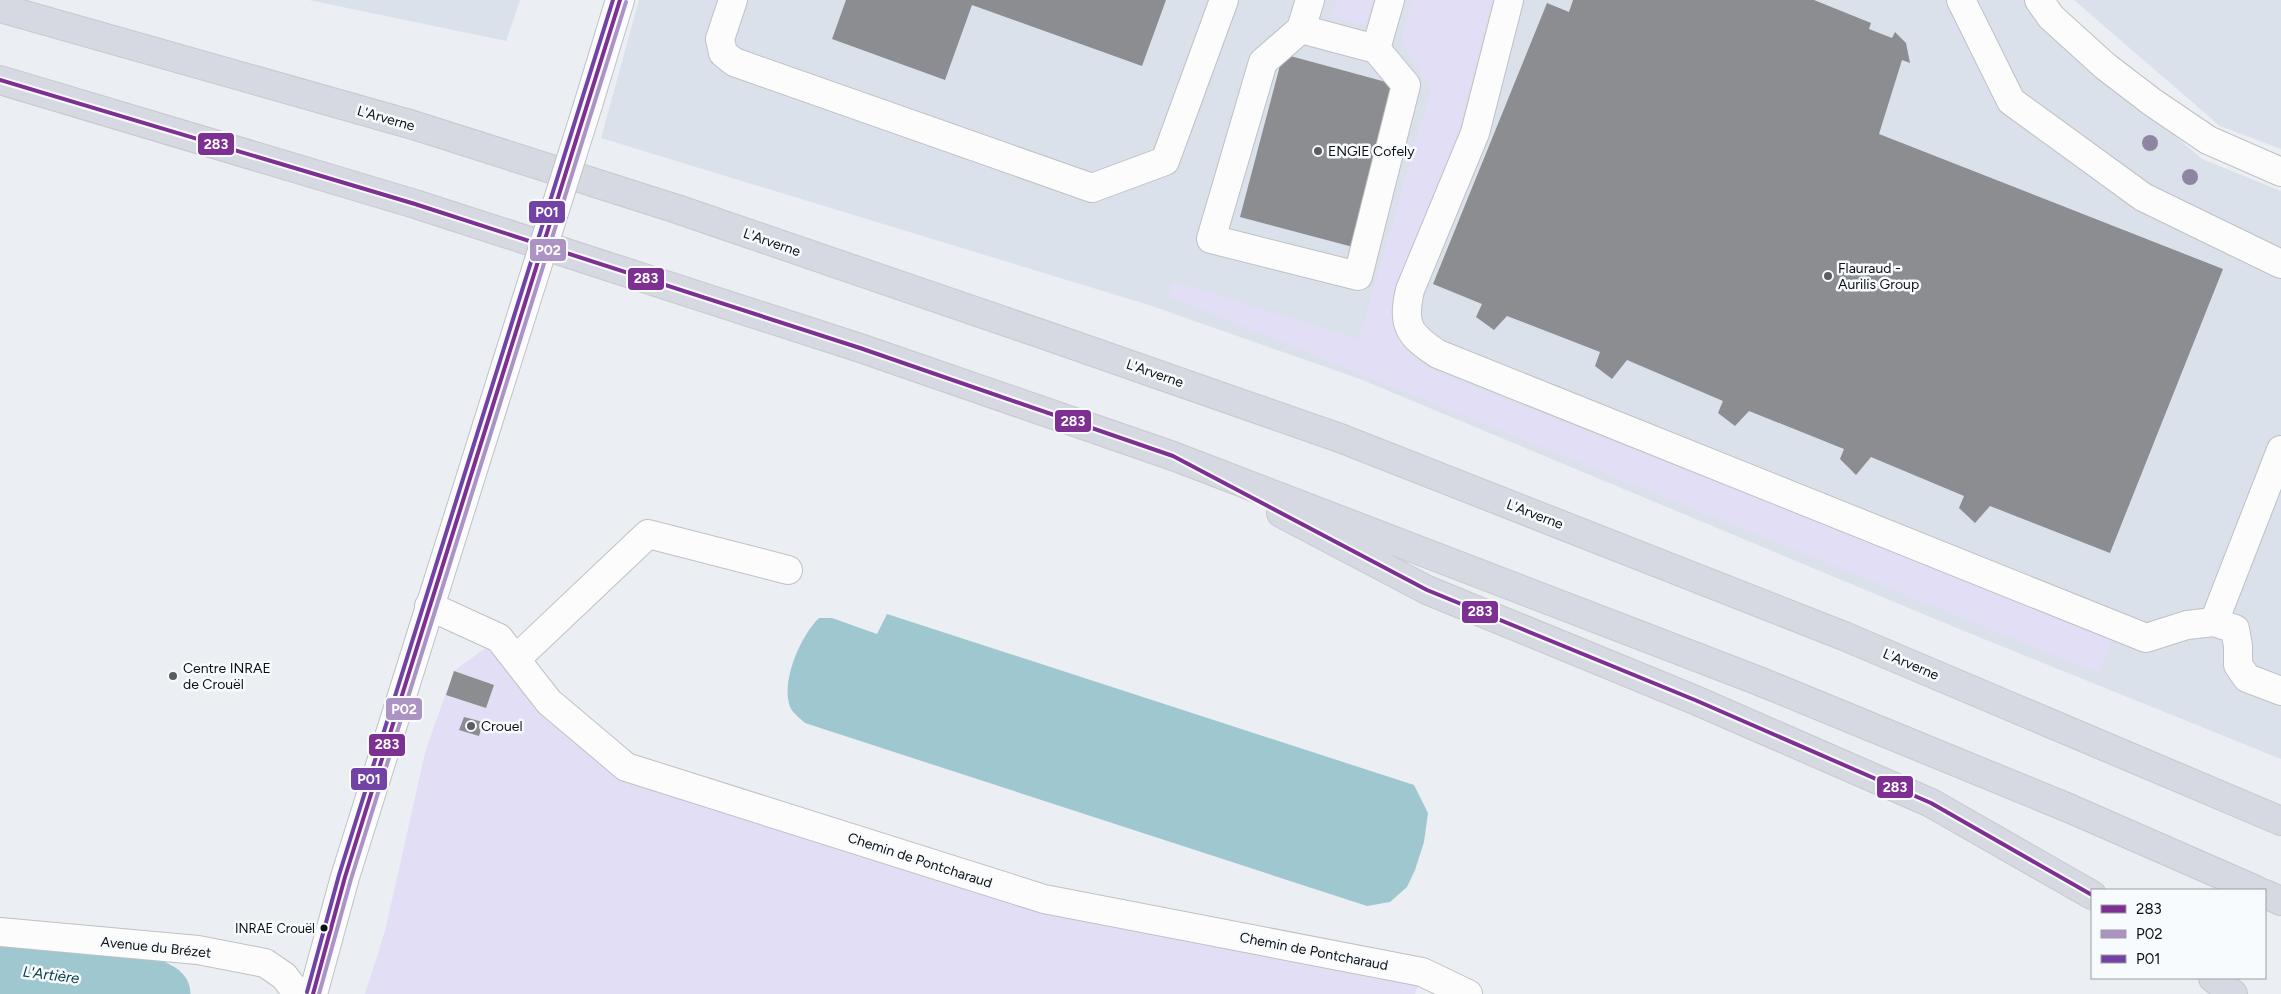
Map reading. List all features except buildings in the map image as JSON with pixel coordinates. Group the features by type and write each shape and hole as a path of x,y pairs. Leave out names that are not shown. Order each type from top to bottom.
{"highway":[{"name":"L'Arverne","path":"7,9 413,125 677,209 1312,429 1844,636 2281,821"},
{"path":"0,80 415,204 851,345 1173,456 1760,681 2070,809 2254,889"},
{"path":"1173,456 1426,590 1696,700 1931,803 2091,894"},
{"path":"2266,894 2281,901"},
{"path":"2214,979 2233,994"}],"street":[{"path":"313,994 346,877 620,0"},
{"path":"733,0 720,39 723,54 734,62 1092,188 1165,161 1224,0"},
{"path":"1301,30 1376,49 1406,85 1358,276 1211,239 1263,62 1301,30 1310,0"},
{"path":"1376,49 1390,0"},
{"path":"1509,0 1475,134 1410,290 1406,310 1408,329 1420,343 1438,354 2146,638 2187,625 2214,622 2235,629 2238,646 2238,665 2247,678 2281,691"},
{"path":"1961,0 2011,101 2143,197 2281,264"},
{"path":"2039,0 2052,17 2098,60 2152,102 2208,140 2281,172"},
{"path":"2214,622 2281,450"},
{"path":"516,659 648,534 788,570"},
{"name":"Chemin de Pontcharaud","path":"430,606 499,638 550,702 626,767 1044,899 1422,972 1468,994"},
{"name":"Avenue du Brézet","path":"0,932 198,950 264,963 284,976 298,994"}],"shaded area":[{"path":"309,0 520,0 506,41"},
{"path":"639,0 2029,0 2043,22 2202,159 2281,191 2281,759 1964,631 1360,379 1149,305 601,138"},
{"path":"1336,0 1373,0 1366,26 1331,17"},
{"path":"1412,0 1492,0 1458,133 1395,295 1394,325 1405,350 1424,366 1499,397 2113,638 2098,673 1168,296 1174,282 1359,339 1431,89 1401,41"},
{"path":"2074,0 2281,0 2281,149 2220,126"},
{"path":"499,638 626,767 1044,899 1422,972 1415,994 365,994 385,931 426,749 454,671"}],"water":[{"path":"887,614 1414,785 1428,813 1424,842 1407,887 1390,902 1367,906 805,723 791,709 788,699 788,687 794,660 805,636 812,626 819,618 832,618 877,634"}],"waterway":[{"name":"L'Artière","path":"0,969 145,986 160,994"}],"transit line":[{"name":"P01","path":"307,992 339,875 613,0"},
{"name":"283","path":"313,994 345,877 620,0"},
{"name":"P02","path":"319,994 351,879 626,2"},
{"name":"283","path":"0,80 415,204 860,348 1173,456 1427,590 1695,700 1931,803 2091,894"}],"place":[{"name":"ENGIE Cofely","path":"1318,151"},
{"name":"Flauraud - Aurilis Group","path":"1828,276"},
{"name":"Centre INRAE de Crouël","path":"173,676"},
{"name":"Crouel","path":"471,726"},
{"name":"INRAE Crouël","path":"324,928"}]}
